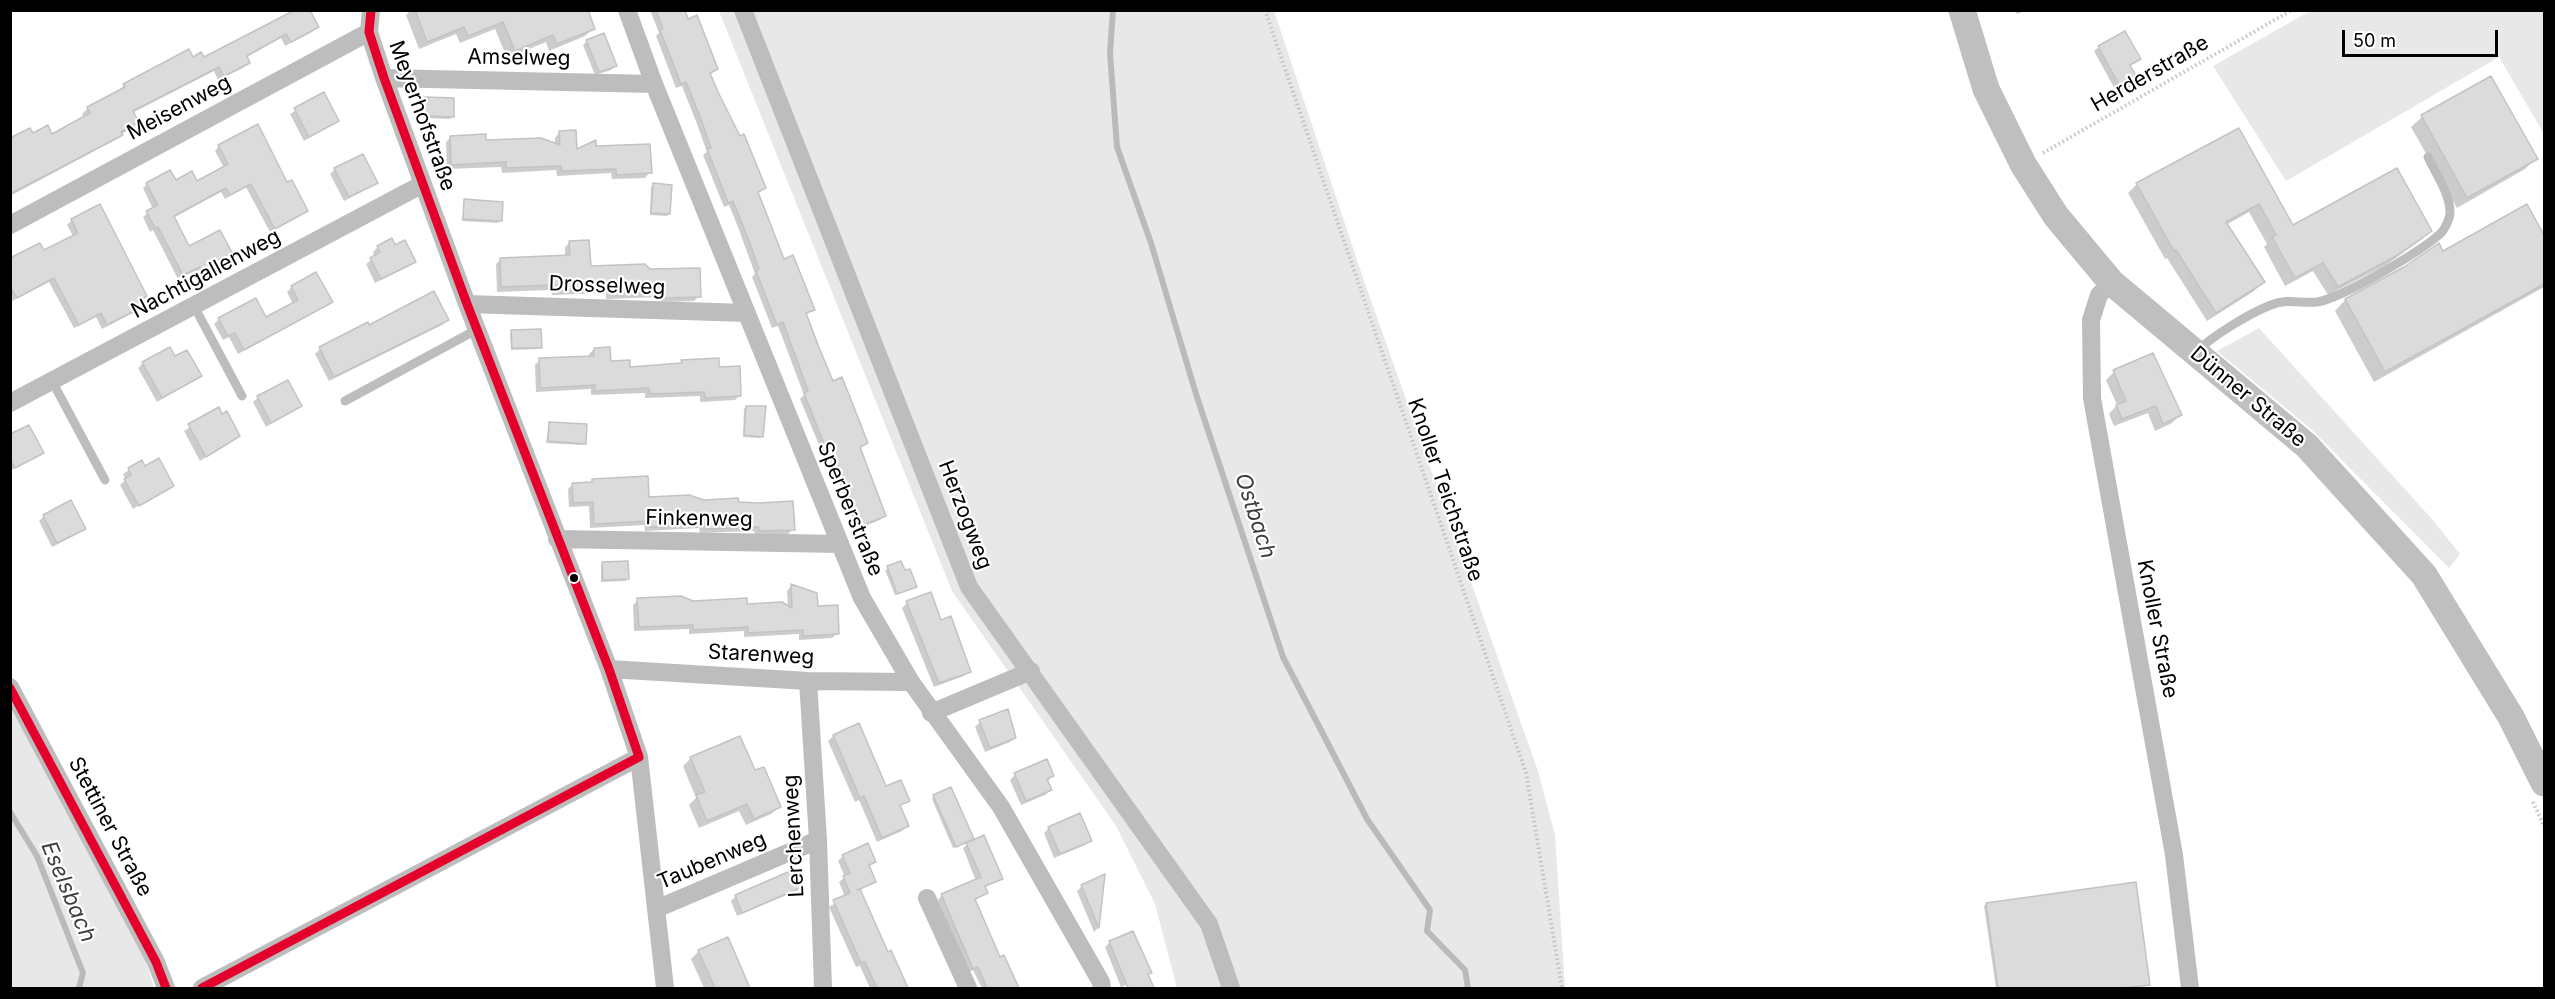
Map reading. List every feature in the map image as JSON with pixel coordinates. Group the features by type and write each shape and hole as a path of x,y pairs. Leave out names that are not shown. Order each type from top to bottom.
{"street":[{"name":"Meyerhofstraße","path":"370,10 369,32 384,78 466,304 609,669 639,757 665,988"},
{"name":"Sperberstraße","path":"627,10 654,84 862,598 931,713 1001,807 1096,986"},
{"name":"Herzogweg","path":"743,10 969,587 1209,924 1231,988"},
{"name":"Dünner Straße","path":"1962,10 1986,89 2023,164 2056,216 2111,282 2307,446 2424,575 2511,717 2544,783"},
{"name":"Meisenweg","path":"10,225 369,32"},
{"name":"Amselweg","path":"384,78 654,84"},
{"name":"Nachtigallenweg","path":"10,403 423,184"},
{"name":"Knoller Straße","path":"2111,282 2099,295 2091,320 2092,398 2174,855 2190,988"},
{"name":"Drosselweg","path":"466,304 746,313"},
{"name":"Finkenweg","path":"557,539 840,544"},
{"name":"Starenweg","path":"609,669 808,681 911,682"},
{"path":"931,713 1031,671"},
{"name":"Lerchenweg","path":"808,681 818,840 823,988"},
{"name":"Stettiner Straße","path":"10,687 156,962 166,988"},
{"path":"202,988 639,757"},
{"name":"Taubenweg","path":"656,909 818,840"},
{"path":"927,898 968,988"}],"lane":[{"path":"2196,352 2210,339 2271,305 2292,300 2316,302 2337,296 2421,249 2443,231 2450,214 2445,191 2428,157"},
{"path":"194,306 242,396"},
{"path":"345,401 476,330"},
{"path":"52,381 105,480"}],"path":[{"name":"Knoller Teichstraße","path":"1265,10 1526,773 1562,988"},
{"name":"Herderstraße","path":"2023,164 2292,10"}],"shaded area":[{"path":"719,11 1274,11 1363,278 1538,771 1555,835 1565,988 1177,988 1155,904 1116,826 952,591"},
{"path":"2310,11 2544,11 2544,134 2499,57 2286,181 2213,66"},
{"path":"2259,328 2431,518 2460,554 2449,568 2312,430 2217,351"},
{"path":"10,697 142,948 154,988 11,988"}],"building":[{"path":"295,10 310,10 319,27 291,42 286,34 247,56 250,63 224,76 219,67 133,111 139,122 121,132 123,135 10,194 10,138 30,128 33,133 48,125 52,134 90,113 87,107 125,87 123,84 189,49 193,57 201,52 204,57"},
{"path":"415,10 588,10 595,29 557,44 553,35 515,51 503,22 468,36 464,27 427,42"},
{"path":"656,10 685,10 688,19 697,15 718,69 710,73 740,136 744,134 766,188 758,192 784,259 793,255 815,310 806,313 818,345 833,381 842,377 868,443 860,447 886,516 861,526 835,457 830,459 804,393 808,391 783,322 777,325 756,271 759,269 749,241 733,201 728,203 707,149 711,148 701,119 686,82 681,84 660,30 663,29"},
{"path":"2125,31 2141,59 2130,65 2139,81 2122,90 2098,46"},
{"path":"604,33 617,66 599,72 586,40"},
{"path":"2491,76 2538,159 2467,198 2421,115"},
{"path":"324,92 339,121 309,137 294,108"},
{"path":"425,97 454,98 454,117 424,116"},
{"path":"258,124 287,182 292,180 308,211 275,229 251,184 230,195 226,188 174,216 189,246 220,230 235,258 203,274 200,267 183,275 158,227 155,228 146,211 158,205 146,183 170,170 176,180 192,171 197,181 228,164 218,145"},
{"path":"2239,128 2293,225 2397,168 2432,231 2396,256 2338,287 2323,263 2295,278 2272,237 2276,235 2259,204 2226,222 2265,282 2216,313 2176,250 2174,251 2136,183"},
{"path":"576,130 577,149 596,140 596,146 650,144 652,173 616,175 616,169 561,171 561,166 506,168 506,162 451,165 450,136 486,134 486,140 541,138 560,145 559,131"},
{"path":"363,154 378,183 349,197 334,168"},
{"path":"653,183 672,185 670,214 651,213"},
{"path":"464,199 503,202 502,221 463,219"},
{"path":"100,204 147,296 139,301 142,307 107,325 101,313 79,325 54,278 17,298 10,285 10,258 40,243 44,250 78,233 71,219"},
{"path":"2527,204 2544,235 2544,284 2385,372 2345,299 2404,267 2439,243 2443,251"},
{"path":"392,238 395,245 405,240 416,262 381,279 370,258 380,252 377,246"},
{"path":"589,240 591,266 645,264 650,269 700,268 701,297 665,298 665,292 610,294 610,289 556,291 556,285 501,287 500,258 570,255 569,241"},
{"path":"316,272 333,302 244,350 235,333 228,336 218,318 256,298 266,317 298,300 291,286"},
{"path":"434,291 449,320 334,377 319,347 368,322 369,325"},
{"path":"541,329 542,348 512,348 511,330"},
{"path":"170,347 175,356 187,350 202,376 162,398 142,362"},
{"path":"610,347 611,361 630,360 630,367 682,363 681,360 719,358 719,367 740,366 741,396 705,398 704,392 650,394 649,388 595,391 595,385 540,388 539,358 594,356 594,348"},
{"path":"2153,353 2182,415 2163,424 2156,406 2122,419 2116,405 2126,401 2113,370"},
{"path":"288,380 302,406 271,423 257,396"},
{"path":"746,406 766,406 763,437 744,435"},
{"path":"219,407 222,414 227,411 240,436 206,457 188,424"},
{"path":"549,422 587,424 586,444 548,441"},
{"path":"29,425 44,453 15,468 10,459 10,434"},
{"path":"159,458 174,486 139,506 124,479 131,475 128,468 142,460 145,466"},
{"path":"648,476 649,497 689,495 704,500 738,498 739,502 793,501 795,530 759,531 759,527 704,529 704,524 649,527 649,521 594,524 593,502 573,503 572,483 592,482 592,479"},
{"path":"71,500 86,529 57,543 43,515"},
{"path":"628,561 629,579 603,580 602,562"},
{"path":"901,561 905,570 910,569 917,587 897,594 887,566"},
{"path":"791,584 817,593 818,606 838,605 839,634 803,636 803,630 748,633 748,627 693,630 693,625 639,627 637,598 681,596 693,601 747,598 747,604 782,602 792,608"},
{"path":"931,592 941,620 951,616 971,672 939,683 906,601"},
{"path":"1008,709 1016,738 990,748 979,720"},
{"path":"859,723 886,786 901,780 910,801 900,805 909,826 882,838 864,796 860,798 833,735"},
{"path":"740,736 755,770 764,767 781,807 754,819 747,804 707,821 696,795 705,792 690,757"},
{"path":"1047,759 1054,776 1047,779 1052,790 1026,801 1014,773"},
{"path":"951,787 974,839 956,847 933,795"},
{"path":"1080,813 1092,841 1060,854 1048,827"},
{"path":"984,835 1003,879 985,886 988,893 975,899 1000,957 1004,955 1019,988 987,988 978,967 973,969 941,894 981,877 966,843"},
{"path":"868,843 876,862 869,865 876,882 857,890 860,889 888,952 891,950 908,988 877,988 865,962 861,963 833,900 850,893 843,876 850,873 842,855"},
{"path":"795,869 802,887 742,913 735,895"},
{"path":"1105,874 1099,928 1081,885"},
{"path":"2136,882 2150,985 2124,988 1998,988 1986,903"},
{"path":"1133,931 1152,973 1148,974 1154,988 1128,988 1109,941"},
{"path":"728,937 750,988 715,988 698,950"}],"waterway":[{"name":"Ostbach","path":"1113,10 1110,53 1117,147 1151,243 1196,394 1283,657 1367,819 1430,910 1427,931 1465,970 1468,988"},
{"name":"Eselsbach","path":"10,812 37,856 83,973 79,988"}],"transit line":[{"path":"202,988 639,757 609,669 467,304 384,78 369,32 371,10"},
{"path":"10,688 156,962 166,988"}]}
